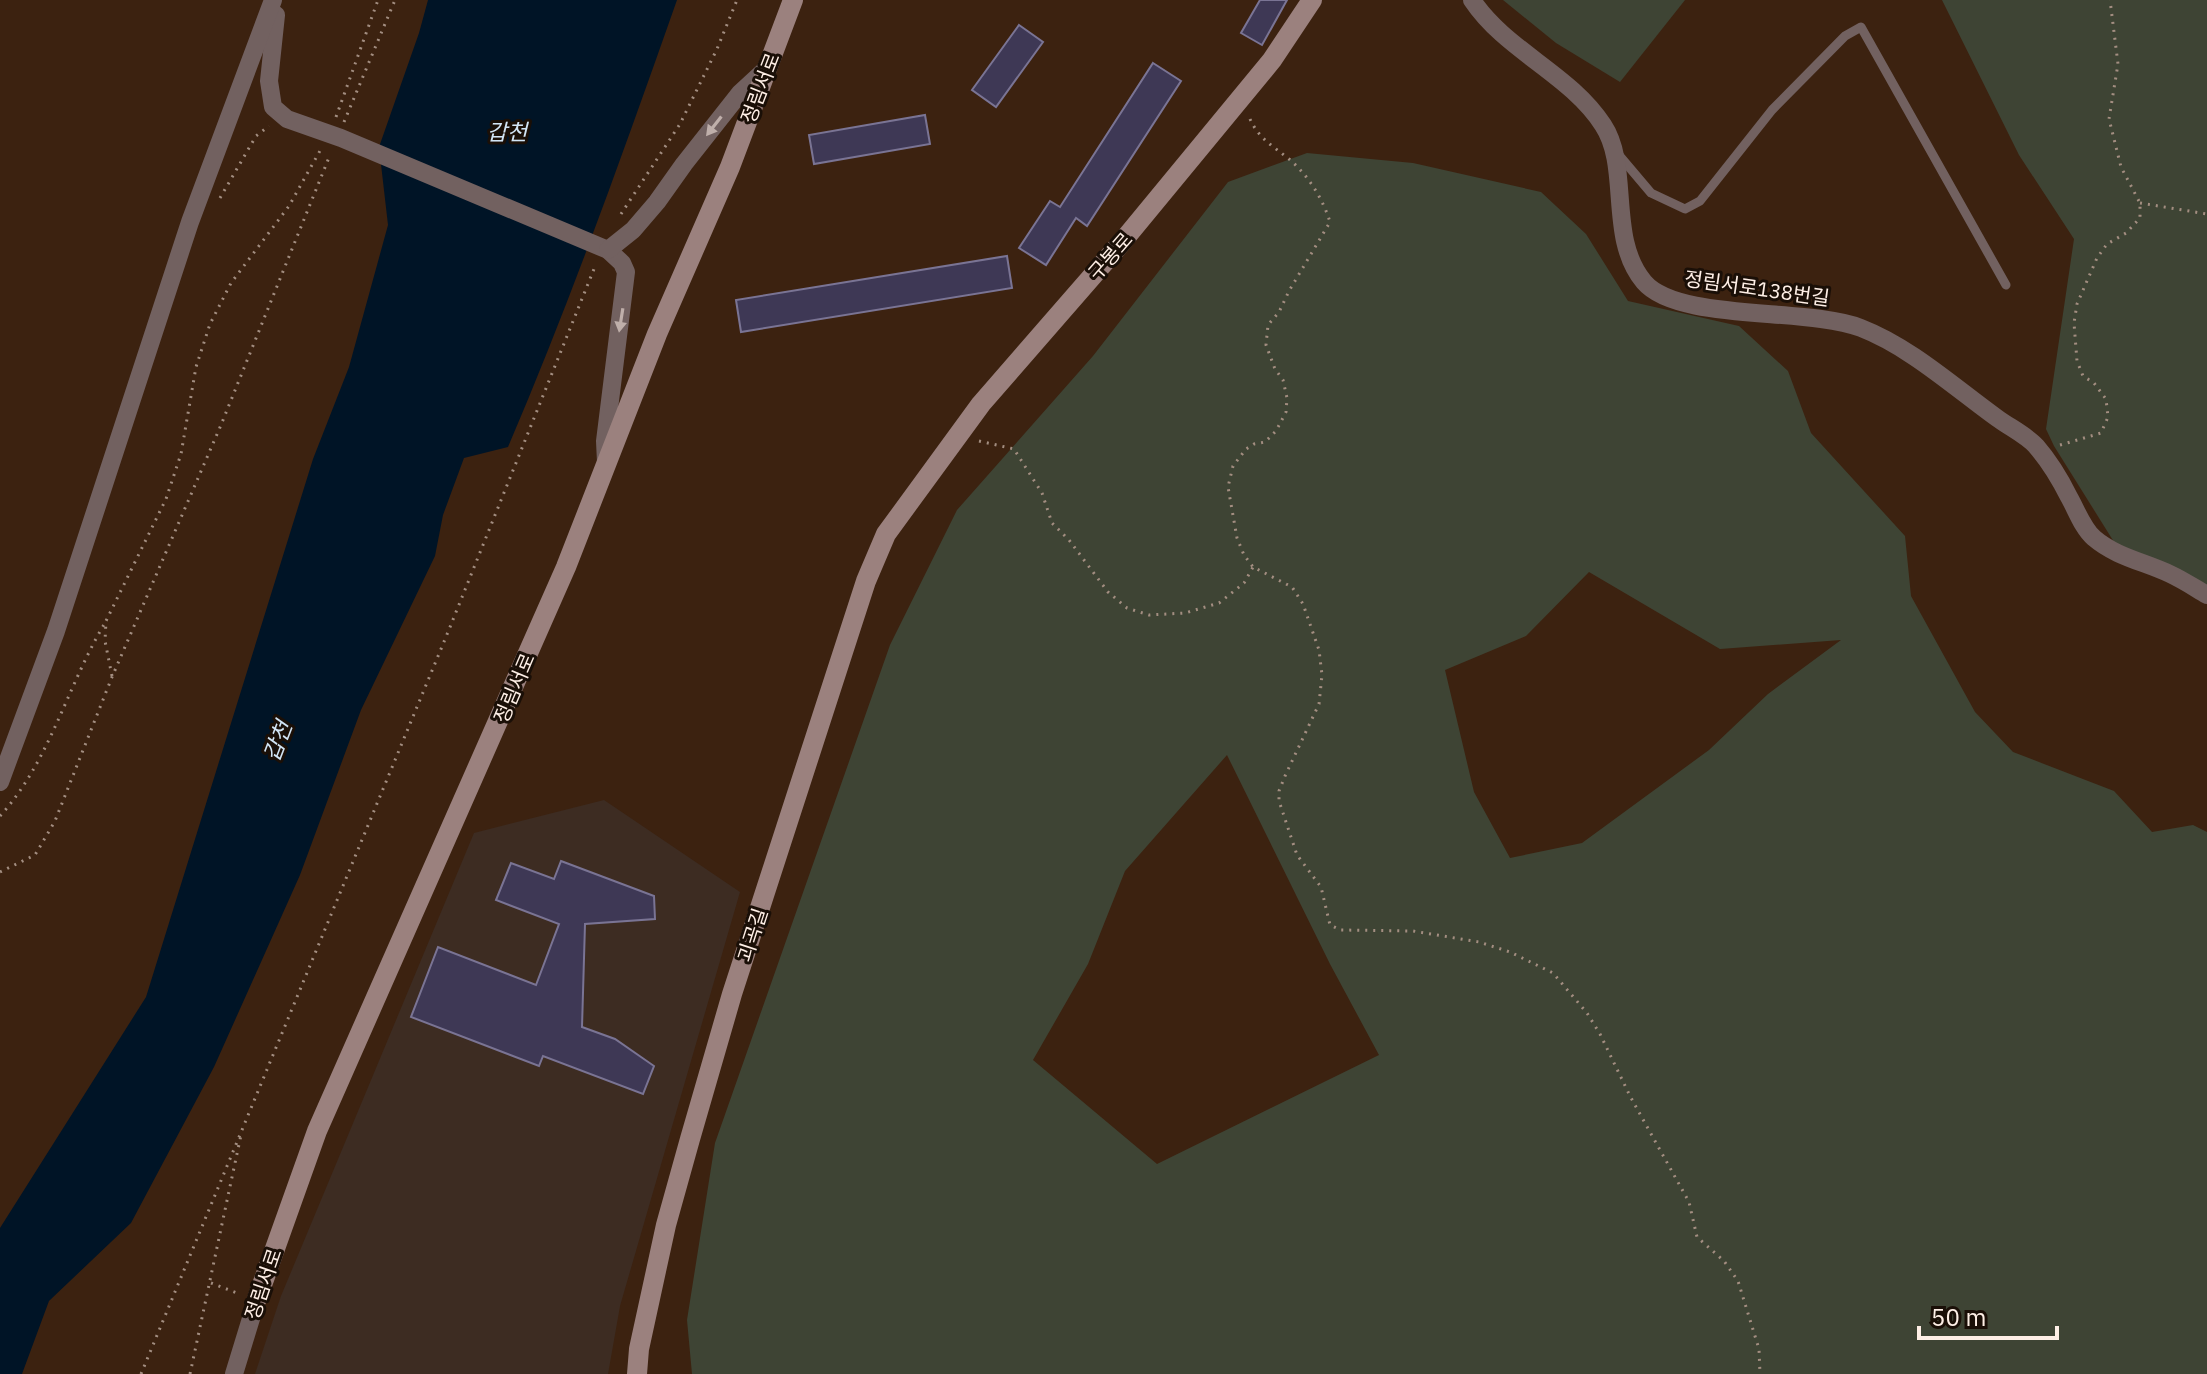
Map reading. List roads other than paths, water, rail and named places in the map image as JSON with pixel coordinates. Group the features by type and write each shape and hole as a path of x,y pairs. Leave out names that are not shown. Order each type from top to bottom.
{"street":[{"path":"275,0 269,81 273,107 287,119 602,248 622,263 626,272 605,441 606,464"},
{"path":"0,782 56,631 190,222 275,0"},
{"name":"정림서로","path":"234,1374 248,1297 317,1131 566,567 657,334 730,167 793,0"},
{"name":"구봉로","path":"903,509 981,404 1122,242 1272,60 1312,0"},
{"name":"정림서로138번길","path":"1472,0 1504,36 1577,96 1603,125 1613,148 1621,222 1630,257 1645,283 1667,297 1691,303 1730,310 1824,317 1860,327 1893,344 2033,442 2091,537 2122,556 2169,573 2207,595"},
{"path":"602,248 633,230 740,93 766,69"},
{"name":"괴곡길","path":"637,1374 639,1349 666,1225 732,994 866,581 886,534 903,509"}],"lane":[{"path":"1613,148 1651,193 1685,209 1700,201 1772,110 1845,36 1861,27 2006,285"}],"water":[{"name":"갑천","path":"428,0 677,0 575,281 508,447 464,458 443,515 435,556 361,710 300,875 214,1067 131,1223 49,1301 22,1374 0,1374 0,1228 146,997 313,459 349,367 388,225 379,147"}]}
